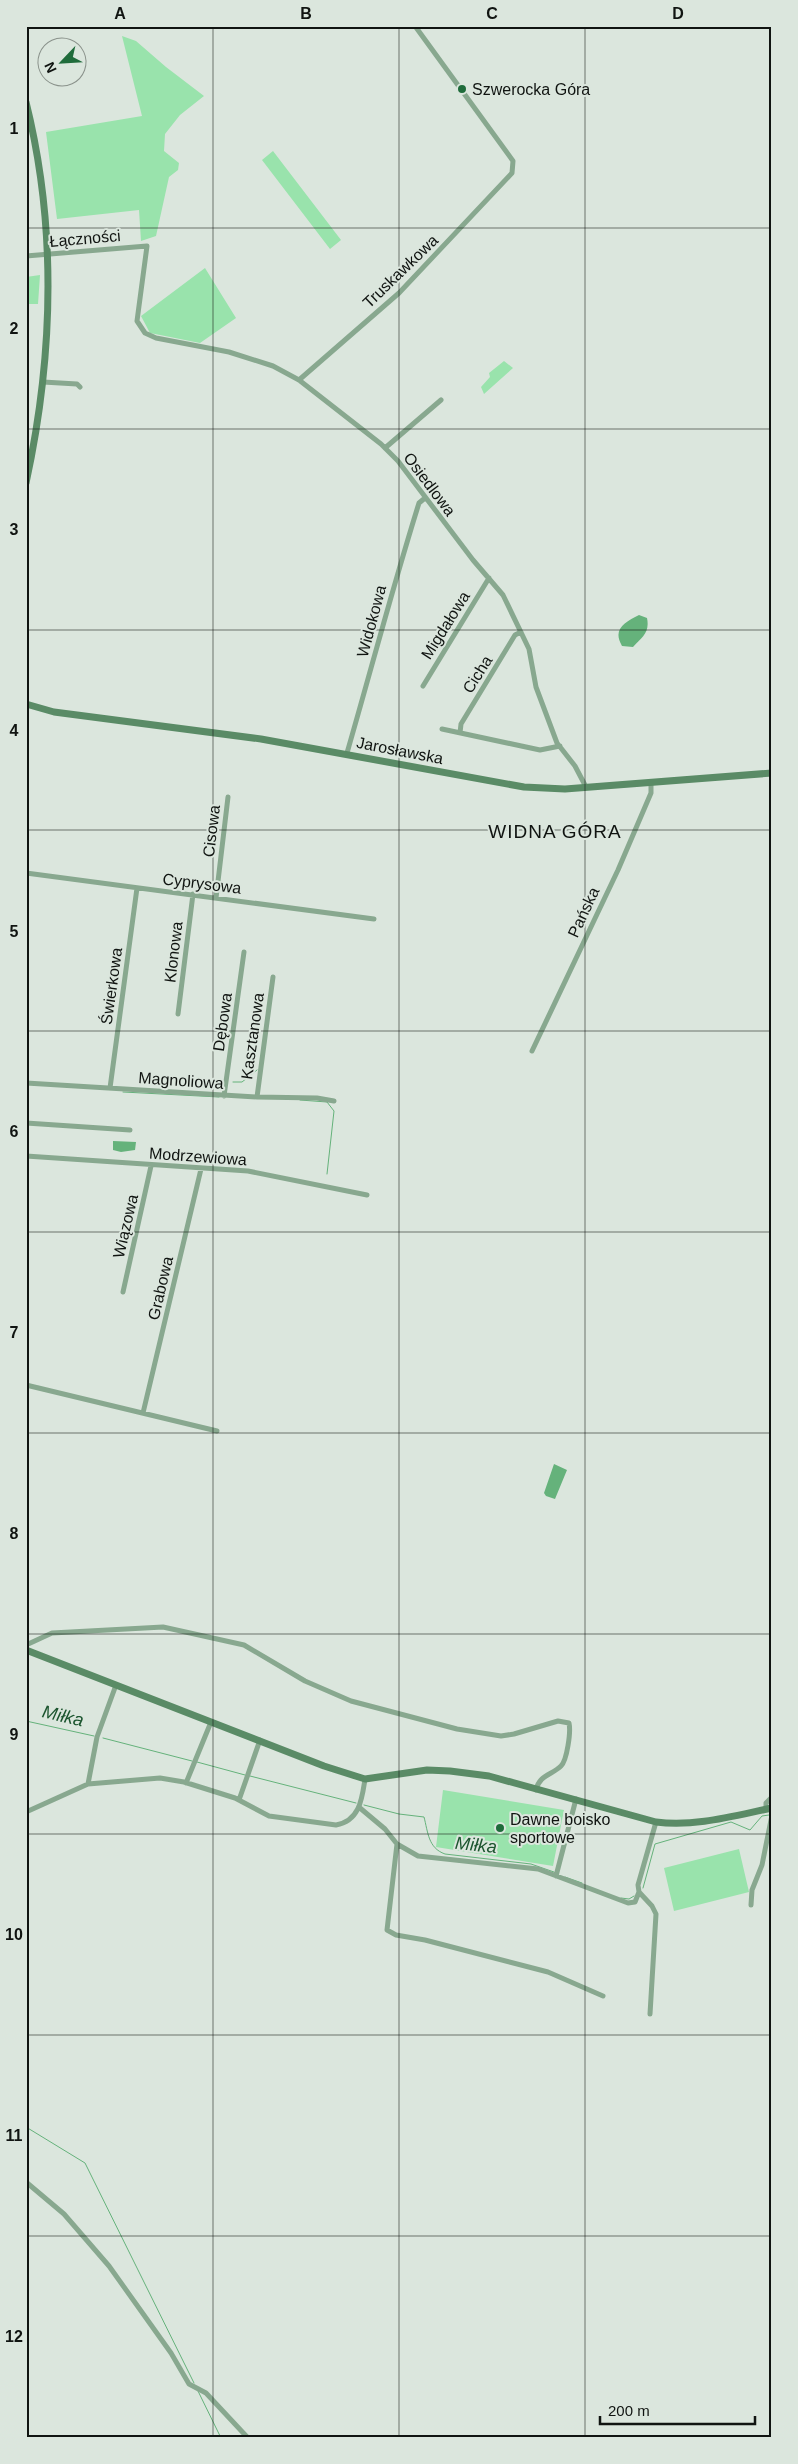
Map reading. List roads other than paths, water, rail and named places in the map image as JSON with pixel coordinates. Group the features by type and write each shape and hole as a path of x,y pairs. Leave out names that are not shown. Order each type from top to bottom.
{"main road":[{"path":"26,102 37,156 47,254 48,302 43,382 26,483"},
{"name":"Jarosławska","path":"26,704 54,712 249,737 524,787 565,789 772,773"},
{"path":"26,1650 324,1766 365,1778 427,1770 488,1776 656,1822 676,1824 711,1820 769,1809"}],"street":[{"name":"Truskawkowa","path":"299,380 398,293 512,173 513,161 415,26"},
{"name":"Łączności","path":"26,256 147,246 137,320"},
{"name":"Osiedlowa","path":"137,320 145,333 156,338 254,359 299,380 385,448 503,595 529,649 536,687 547,720 560,746 576,766 586,787"},
{"path":"43,382 76,384 80,387"},
{"path":"385,448 441,400"},
{"name":"Widokowa","path":"346,754 381,638 399,567 419,503 425,498"},
{"name":"Migdałowa","path":"423,686 489,578"},
{"name":"Cicha","path":"460,733 461,724 516,635 521,632"},
{"path":"442,729 540,750 560,746"},
{"name":"Pańska","path":"532,1051 618,870 651,793 651,783"},
{"name":"Cisowa","path":"216,898 228,797"},
{"name":"Cyprysowa","path":"26,873 374,918"},
{"name":"Świerkowa","path":"110,1088 137,888"},
{"name":"Klonowa","path":"178,1014 193,894"},
{"name":"Dębowa","path":"224,1096 244,952"},
{"name":"Kasztanowa","path":"257,1097 273,977"},
{"name":"Magnoliowa","path":"26,1083 224,1096 317,1098 334,1101"},
{"path":"26,1123 130,1130"},
{"name":"Modrzewiowa","path":"26,1156 151,1166 248,1171 367,1195"},
{"name":"Wiązowa","path":"123,1292 151,1166"},
{"name":"Grabowa","path":"143,1413 201,1169"},
{"path":"26,1384 216,1432"},
{"path":"26,1645 52,1633 163,1627 244,1645 305,1681 351,1701 457,1730 501,1736 514,1734 558,1720 566,1721 569,1723 570,1730 562,1766 543,1777 537,1784 536,1790"},
{"path":"88,1784 97,1737 116,1685"},
{"path":"186,1783 211,1722"},
{"path":"239,1800 260,1740"},
{"path":"26,1812 88,1784 160,1778 186,1783 239,1800 269,1816 336,1825 344,1824 360,1808 365,1778"},
{"path":"769,1809 766,1803 772,1797"},
{"path":"556,1874 576,1800"},
{"path":"360,1808 385,1829 397,1844 418,1856 538,1869 556,1874 628,1903 635,1902 639,1892 638,1885 656,1822"},
{"path":"751,1905 752,1890 762,1865 772,1816"},
{"path":"397,1844 387,1930 396,1934 548,1972 603,1996"},
{"path":"639,1892 652,1906 656,1914 650,2014"},
{"path":"26,2182 64,2214 100,2254 193,2386 200,2389 220,2406 248,2438"}],"waterway":[{"path":"233,1082 242,1082 257,1070"},
{"path":"123,1092 219,1097"},
{"path":"300,1100 327,1102 334,1111 327,1174"},
{"name":"Miłka","path":"26,1721 94,1736"},
{"name":"Miłka","path":"103,1738 192,1761"},
{"name":"Miłka","path":"197,1762 245,1775"},
{"name":"Miłka","path":"250,1776 356,1803"},
{"name":"Miłka","path":"364,1805 399,1814 424,1817 432,1844 445,1854 531,1864 554,1872"},
{"name":"Miłka","path":"643,1888 655,1844 731,1822 750,1830 762,1816 769,1815"},
{"name":"Miłka","path":"565,1877 582,1883"},
{"name":"Miłka","path":"621,1898 629,1899 634,1896"},
{"path":"26,2127 85,2163 194,2383"},
{"path":"198,2391 221,2438"}],"place":[{"name":"Szwerocka Góra","path":"462,89"},
{"name":"Dawne boisko sportowe","path":"500,1828"}],"district":[{"name":"WIDNA GÓRA","path":"555,831"}]}
